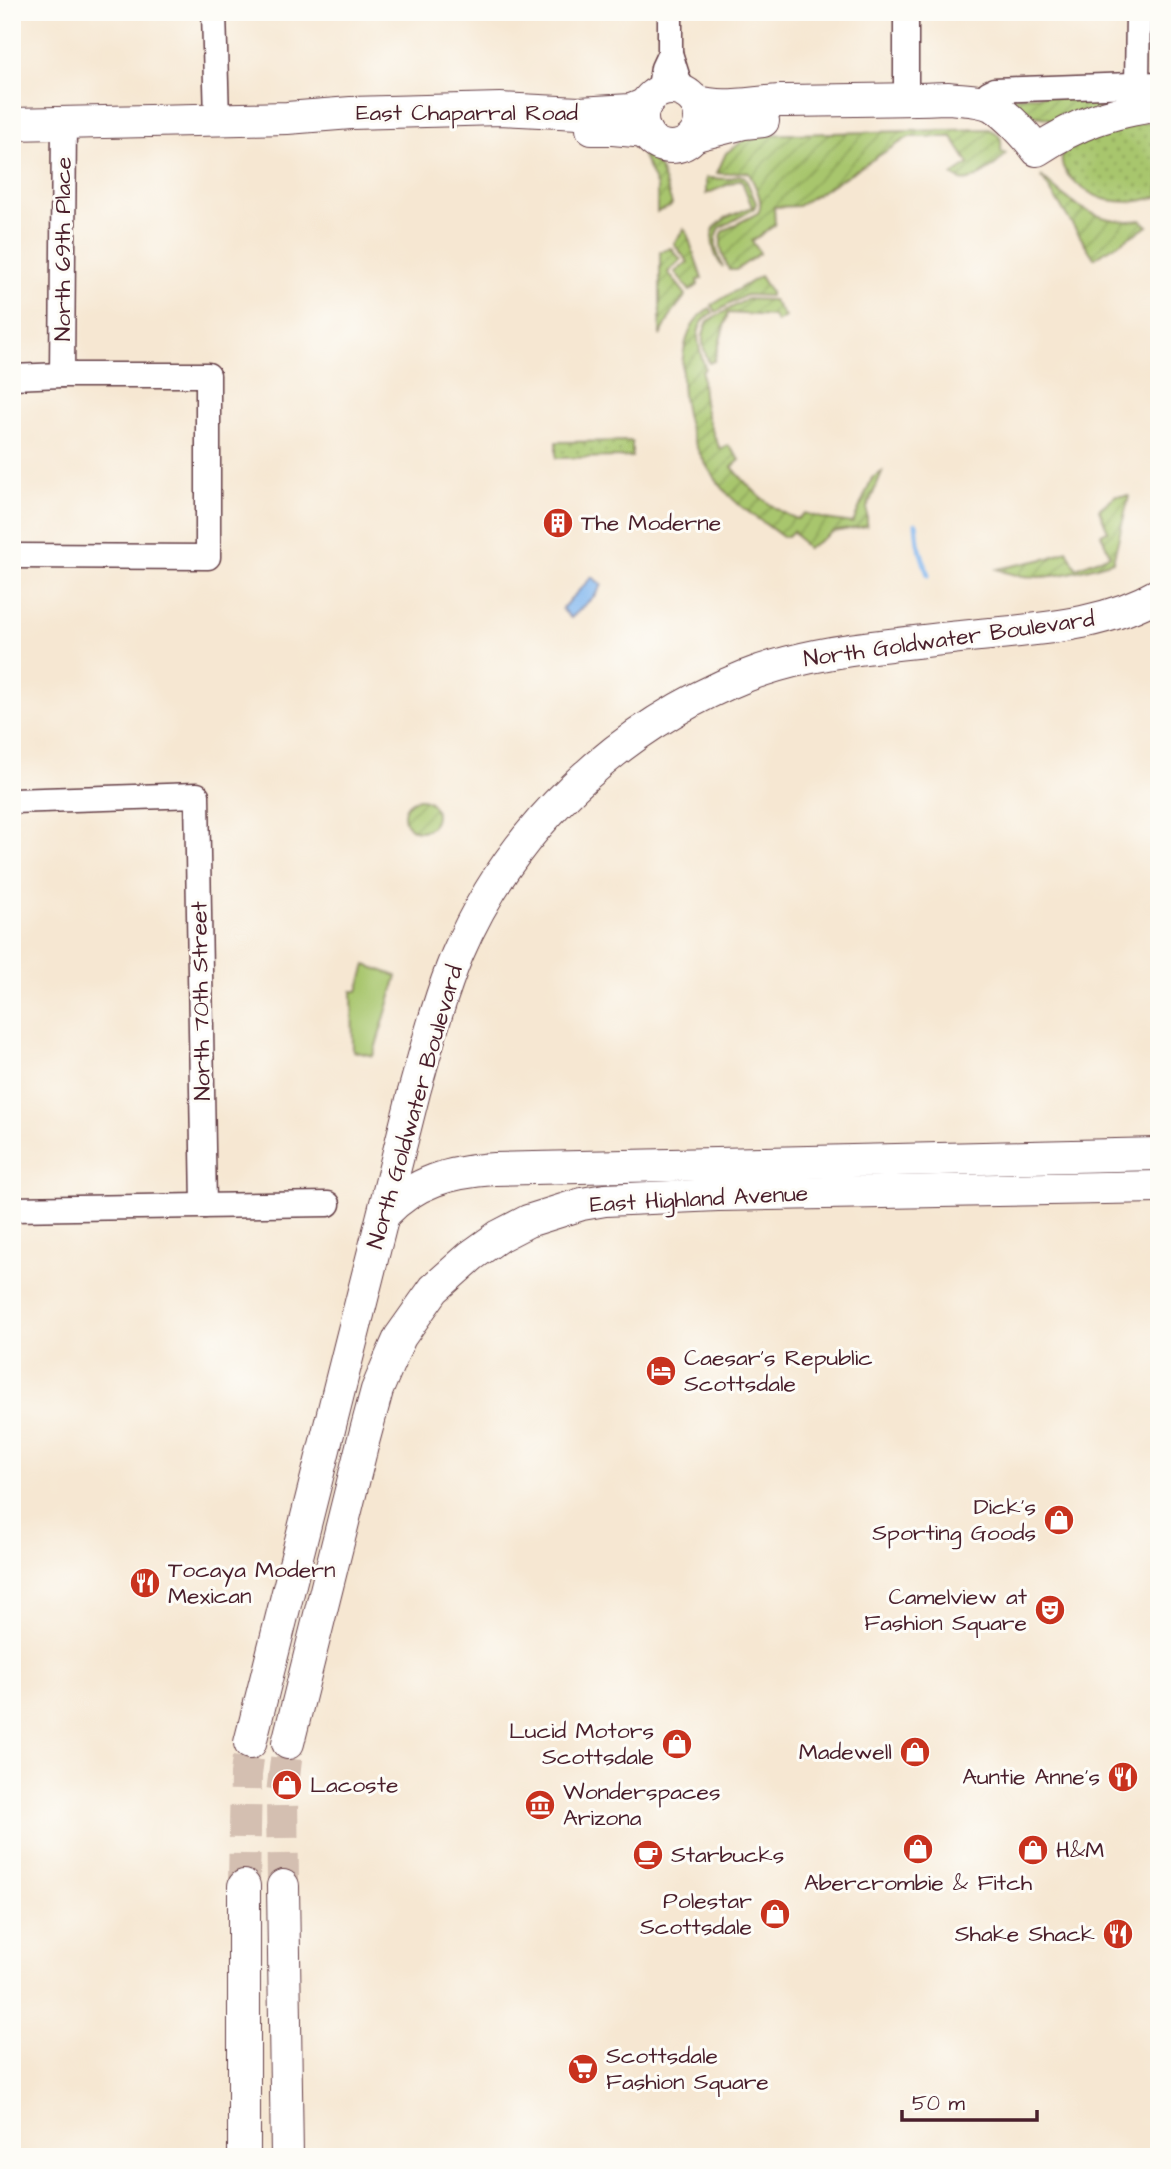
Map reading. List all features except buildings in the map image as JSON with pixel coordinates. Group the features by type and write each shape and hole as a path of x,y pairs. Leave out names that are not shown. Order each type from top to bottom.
{"main road":[{"path":"994,110 1019,128 1037,150 1068,130 1127,110 1151,91"},
{"name":"East Chaparral Road","path":"666,105 652,140 670,147 689,142 696,135 744,123 775,111 906,99 949,98 994,110"},
{"name":"East Chaparral Road","path":"12,124 287,118 351,113 500,109 579,113 666,105 775,111 994,110"},
{"path":"666,105 701,118 696,135"},
{"name":"North Goldwater Boulevard","path":"250,1743 429,1040 457,956 468,933 504,870 530,833 547,813 610,754 702,695 748,675 789,662 882,646 1075,625 1113,614 1159,594"},
{"name":"East Highland Avenue","path":"384,1214 397,1200 417,1188 450,1175 472,1171 569,1166 1159,1154"},
{"path":"924,1158 925,1192"},
{"name":"East Highland Avenue","path":"288,1743 377,1390 400,1337 434,1289 471,1256 499,1236 528,1221 582,1204 605,1200 684,1196 1159,1187"},
{"path":"244,2157 244,1929 263,1886 261,1924 265,1936 283,1960 287,2157"},
{"path":"244,1929 269,1966 271,2055 284,2066"}],"street":[{"path":"214,12 217,119"},
{"path":"666,105 680,85 670,53 670,12"},
{"path":"906,12 906,99"},
{"path":"994,110 988,93 994,90 1151,91 1138,12"},
{"name":"North 69th Place","path":"62,374 64,123"},
{"path":"12,377 62,374 208,374 208,557 12,556"},
{"name":"North 70th Street","path":"12,801 197,795 204,1206"},
{"path":"12,1209 328,1204"}],"green space":[{"path":"1159,90 1056,124 1047,118 1035,116 1007,97"},
{"path":"1159,120 1159,196 1132,202 1108,200 1081,187 1065,171 1063,154 1079,139 1113,128"},
{"path":"989,129 998,135 1001,151 1006,153 995,165 973,179 964,181 952,175 969,164 952,137 909,137 798,206 774,207 775,225 752,241 760,253 736,270 729,270 721,246 723,231 758,213 760,203 749,173 717,173 726,153 752,135"},
{"path":"643,150 660,169 672,204 657,212 657,187 643,156"},
{"path":"739,175 745,177 756,203 754,209 720,228 716,243 723,267 714,249 714,228 725,218 752,207 741,179 706,194 706,178 726,179"},
{"path":"1041,176 1086,210 1112,219 1141,220 1148,226 1094,258"},
{"path":"684,229 702,279 697,280 698,285 690,291 675,272 688,262 674,244"},
{"path":"671,248 681,260 668,272 686,295 672,313 660,336 660,252"},
{"path":"760,276 770,296 746,295 716,312 712,305"},
{"path":"747,299 773,300 785,317 777,322 773,316 728,313 714,361 709,363 703,342 708,321"},
{"path":"710,308 713,313 701,324 698,338 705,368 702,371 704,402 720,449 728,445 740,460 732,467 761,498 787,515 797,519 805,513 853,523 872,478 882,472 867,508 867,526 833,532 807,549 793,531 783,537 749,512 727,493 714,477 700,455 692,435 683,396 682,374 688,335 697,319"},
{"path":"632,441 632,457 556,458 556,442"},
{"path":"1115,496 1129,496 1113,561 1055,576 1026,576 997,569 1049,558 1067,550 1076,568 1110,555 1101,534 1108,531 1099,509"},
{"path":"420,799 432,803 436,815 432,827 420,831 408,827 404,815 408,803"},
{"path":"366,965 397,976 373,1056 353,1051 352,991 358,991"}],"water":[{"path":"592,577 602,585 571,618 563,607"}],"waterway":[{"path":"916,524 918,543 928,575"}],"tunnel":[{"path":"244,1886 246,1774 250,1743"},
{"path":"283,1886 282,1794 288,1743"}],"place":[{"name":"The Moderne","path":"558,523"},
{"name":"Caesar's Republic Scottsdale","path":"661,1371"},
{"name":"Dick's Sporting Goods","path":"1059,1520"},
{"name":"Tocaya Modern Mexican","path":"145,1583"},
{"name":"Camelview at Fashion Square","path":"1050,1610"},
{"name":"Lucid Motors Scottsdale","path":"677,1744"},
{"name":"Madewell","path":"915,1752"},
{"name":"Auntie Anne's","path":"1123,1777"},
{"name":"Lacoste","path":"287,1785"},
{"name":"Wonderspaces Arizona","path":"540,1805"},
{"name":"Abercrombie & Fitch","path":"918,1849"},
{"name":"H&M","path":"1033,1850"},
{"name":"Starbucks","path":"648,1855"},
{"name":"Polestar Scottsdale","path":"775,1914"},
{"name":"Shake Shack","path":"1118,1934"},
{"name":"Scottsdale Fashion Square","path":"583,2069"}]}
